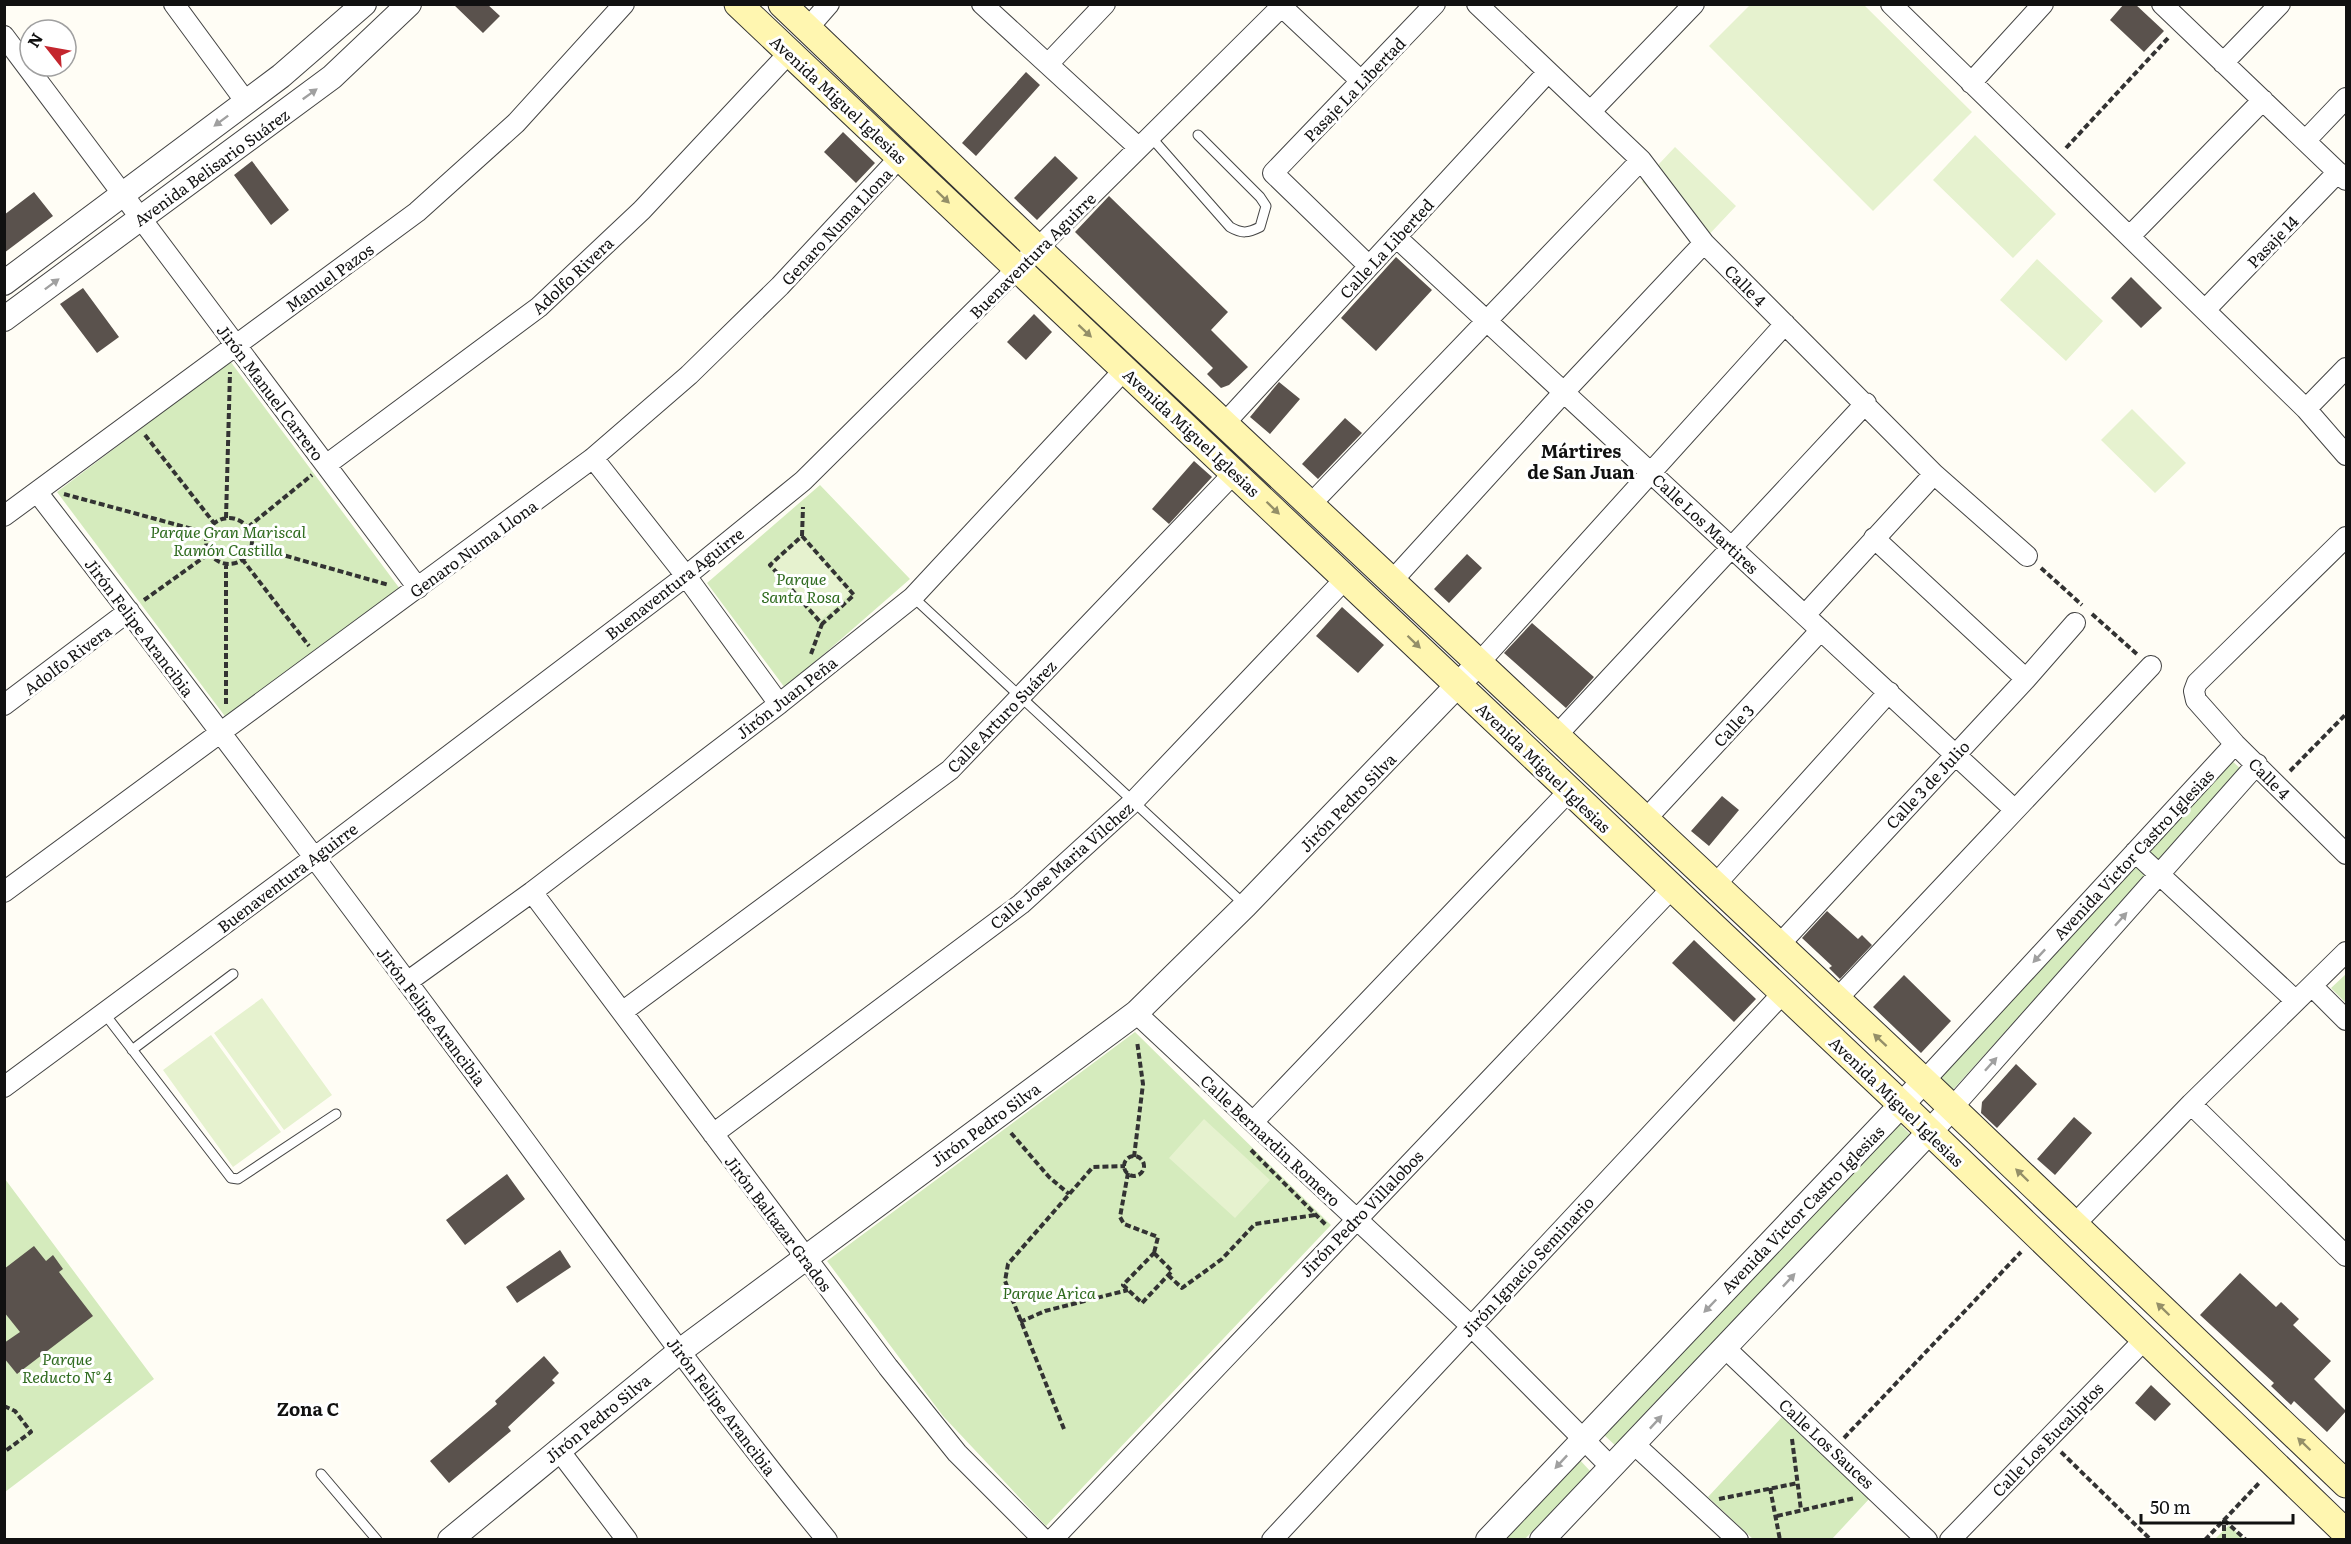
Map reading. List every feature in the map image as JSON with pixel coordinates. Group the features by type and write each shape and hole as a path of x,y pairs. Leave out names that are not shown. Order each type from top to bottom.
{"main road":[{"name":"Avenida Miguel Iglesias","path":"738,4 1236,472 1671,888 2038,1234 2346,1533"},
{"name":"Avenida Miguel Iglesias","path":"782,4 1223,424 1924,1081 2346,1484"}],"street":[{"path":"174,4 246,102"},
{"name":"Avenida Belisario Suárez","path":"4,283 246,102 364,4"},
{"name":"Avenida Belisario Suárez","path":"4,319 333,77 409,4"},
{"name":"Manuel Pazos","path":"4,516 417,212 516,123 624,4"},
{"path":"808,28 829,4"},
{"path":"982,4 1048,64 1144,142"},
{"path":"1048,64 1105,4"},
{"name":"Pasaje La Libertad","path":"1369,266 1273,173 1435,4"},
{"name":"Calle 4","path":"1477,4 1641,160 1704,243 1934,474 2027,556"},
{"path":"1591,111 1694,4"},
{"path":"1891,4 2306,409 2346,455"},
{"path":"1971,82 2043,4"},
{"path":"2162,4 2342,176"},
{"path":"2223,63 2280,4"},
{"path":"1280,6 1361,81"},
{"name":"Buenaventura Aguirre","path":"4,1087 315,857 686,576 808,477 1019,269 1280,6"},
{"name":"Jirón Manuel Carrero","path":"4,36 236,345 319,470 418,588"},
{"name":"Adolfo Rivera","path":"319,470 539,307 642,210 789,53"},
{"name":"Calle La Liberted","path":"1223,424 1548,72"},
{"path":"2306,140 2346,98"},
{"path":"2130,236 2263,100"},
{"name":"Genaro Numa Llona","path":"4,892 593,458 689,375 780,285 901,156"},
{"path":"1310,505 1641,160"},
{"name":"Pasaje 14","path":"2205,310 2342,176"},
{"name":"Calle Los Martires","path":"1396,237 2015,810"},
{"path":"1391,582 1704,243"},
{"path":"1478,664 1785,324"},
{"name":"Jirón Juan Peña","path":"407,982 532,892 779,704 913,597 1126,368"},
{"path":"2306,409 2346,368"},
{"path":"1556,736 1866,404"},
{"path":"593,458 686,576 779,704"},
{"name":"Calle Arturo Suárez","path":"622,1012 950,770 1236,472"},
{"path":"1805,615 1934,474"},
{"name":"Jirón Felipe Arancibia","path":"37,492 132,602 220,732 680,1351 777,1479 827,1539"},
{"name":"Calle 4","path":"2346,537 2198,683 2194,692 2196,700 2235,744 2346,854"},
{"path":"1874,538 2026,679"},
{"name":"Calle Jose Maria Vilchez","path":"712,1134 1021,904 1133,802 1346,578"},
{"name":"Adolfo Rivera","path":"4,705 132,602"},
{"name":"Calle 3 de Julio","path":"1779,945 2026,679 2075,623"},
{"name":"Calle 3","path":"1645,820 1821,630"},
{"name":"Jirón Pedro Silva","path":"450,1539 680,1351 804,1257 1136,1025 1245,906 1478,664"},
{"path":"1837,999 2151,666"},
{"path":"1715,885 1889,692"},
{"name":"Avenida Victor Castro Iglesias","path":"1488,1539 1924,1081 2235,744"},
{"name":"Avenida Victor Castro Iglesias","path":"1542,1539 1952,1108 2257,764"},
{"path":"1253,1122 1569,791"},
{"path":"2135,852 2296,1001"},
{"name":"Jirón Pedro Villalobos","path":"1052,1539 1671,888"},
{"name":"Jirón Baltazar Grados","path":"532,892 804,1257 957,1453 1044,1539"},
{"path":"2074,1225 2191,1104 2346,952"},
{"path":"2312,986 2346,1020"},
{"name":"Jirón Ignacio Seminario","path":"1272,1539 1783,993"},
{"name":"Calle Bernardin Romero","path":"1136,1025 1253,1122 1471,1326 1612,1468"},
{"path":"2191,1104 2346,1256"},
{"name":"Calle Los Eucaliptos","path":"1950,1539 2145,1339"},
{"name":"Calle Los Sauces","path":"1725,1348 1928,1539"},
{"path":"1634,1444 1738,1539"},
{"path":"558,1449 627,1539"}],"lane":[{"path":"1144,142 1230,227 1240,232 1250,232 1260,227 1266,206 1260,197 1198,135"},
{"path":"913,597 1245,906"},
{"path":"132,1050 233,974"},
{"path":"104,1013 231,1178 238,1179 336,1114"},
{"path":"321,1474 377,1539"}],"path":[{"path":"2053,162 2182,23"},
{"path":"222,371 230,365"},
{"path":"230,365 237,374"},
{"path":"226,518 230,365"},
{"path":"133,420 214,523"},
{"path":"306,466 319,470"},
{"path":"319,470 320,484"},
{"path":"248,528 319,470"},
{"path":"60,493 69,486"},
{"path":"60,493 207,533"},
{"path":"60,493 67,502"},
{"path":"795,510 804,503 802,536 770,565 822,624"},
{"path":"226,518 235,519 248,528 251,546 242,559 226,563 215,559 206,546 207,533 214,523 226,518"},
{"path":"802,536 854,595 822,624 807,665"},
{"path":"251,546 396,587"},
{"path":"132,602 142,602 210,553"},
{"path":"242,559 320,660"},
{"path":"220,732 226,716 226,563"},
{"path":"389,578 396,587"},
{"path":"387,594 396,587"},
{"path":"2277,784 2346,714"},
{"path":"1128,1043 1136,1025"},
{"path":"1136,1025 1145,1044"},
{"path":"1134,1157 1143,1084 1136,1025"},
{"path":"1009,1130 1049,1177 1069,1194"},
{"path":"1242,1142 1326,1226 1318,1234"},
{"path":"1128,1173 1137,1176 1143,1170 1142,1160 1134,1157 1128,1159 1125,1166 1128,1173 1120,1217 1124,1224 1158,1237 1154,1253 1123,1285 1142,1303 1172,1271 1154,1253"},
{"path":"1064,1429 1005,1281 1008,1264 1093,1167 1125,1166"},
{"path":"1168,1275 1182,1288 1222,1258 1255,1224 1315,1215"},
{"path":"1833,1449 2038,1234"},
{"path":"1020,1322 1045,1311 1128,1290"},
{"path":"4,1406 15,1411 31,1432 4,1452"},
{"path":"1788,1407 1801,1510"},
{"path":"2047,1439 2151,1539"},
{"path":"2205,1539 2275,1466"},
{"path":"1698,1503 1798,1483"},
{"path":"1770,1488 1780,1539"},
{"path":"1777,1516 1879,1492"},
{"path":"2224,1520 2224,1539"},
{"path":"2224,1520 2246,1539"}],"green space":[{"path":"1750,5 1864,5 1972,112 1873,211 1709,46"},
{"path":"1975,135 2056,214 2013,258 1933,180"},
{"path":"1675,147 1736,206 1703,241 1642,182"},
{"path":"2037,259 2103,321 2066,361 2000,300"},
{"name":"Parque Gran Mariscal Ramón Castilla","path":"230,361 400,589 227,719 57,492"},
{"path":"2132,409 2186,463 2155,493 2101,440"},
{"name":"Parque Santa Rosa","path":"820,485 910,579 785,688 707,583"},
{"path":"802,538 851,593 821,620 772,565"},
{"path":"2230,759 2243,771 1949,1094 1936,1082"},
{"path":"2346,974 2346,1003 2331,988"},
{"path":"262,998 332,1095 284,1130 214,1033"},
{"name":"Parque Arica","path":"1135,1032 1331,1225 1046,1526 943,1416 827,1261"},
{"path":"211,1035 281,1132 233,1167 163,1070"},
{"path":"1204,1119 1270,1180 1235,1218 1169,1158"},
{"path":"1897,1121 1912,1136 1618,1448 1603,1434"},
{"name":"Parque Reducto N° 4","path":"4,1179 154,1379 5,1492"},
{"path":"1782,1417 1870,1498 1832,1539 1754,1540 1708,1497"},
{"path":"1578,1458 1591,1472 1525,1539 1500,1540"},
{"path":"2229,1525 2244,1539 2215,1539"}],"building":[{"path":"453,4 487,4 500,16 483,33"},
{"path":"2124,4 2135,4 2164,31 2144,52 2110,20"},
{"path":"1026,72 1040,85 976,156 962,143"},
{"path":"843,132 875,163 856,183 824,152"},
{"path":"1055,156 1078,178 1037,220 1014,198"},
{"path":"252,161 289,210 271,225 234,175"},
{"path":"34,192 53,216 4,253 4,215"},
{"path":"1109,196 1228,312 1211,330 1248,367 1229,385 1221,388 1207,374 1213,368 1075,232"},
{"path":"1396,257 1432,290 1376,351 1341,318"},
{"path":"2131,277 2162,308 2141,328 2111,298"},
{"path":"83,288 119,337 97,353 60,304"},
{"path":"1034,314 1052,332 1026,360 1007,342"},
{"path":"1279,382 1300,399 1270,434 1250,417"},
{"path":"1345,418 1362,433 1318,479 1302,464"},
{"path":"1194,461 1212,477 1169,524 1152,509"},
{"path":"1467,554 1482,568 1449,603 1434,589"},
{"path":"1342,607 1384,645 1358,673 1316,636"},
{"path":"1532,623 1594,677 1566,708 1504,653"},
{"path":"1722,796 1739,810 1709,846 1691,831"},
{"path":"1827,911 1858,939 1862,935 1872,945 1840,979 1829,968 1832,966 1802,938"},
{"path":"1694,940 1756,999 1734,1022 1672,963"},
{"path":"1904,975 1951,1021 1921,1053 1873,1007"},
{"path":"2016,1064 2037,1084 1997,1128 1981,1113 1982,1102"},
{"path":"2074,1117 2092,1133 2055,1175 2037,1159"},
{"path":"507,1174 525,1199 465,1245 446,1220"},
{"path":"34,1246 46,1261 53,1255 63,1269 59,1272 93,1316 17,1374 4,1358 4,1343 20,1332 4,1312 4,1269"},
{"path":"560,1250 571,1267 517,1303 506,1287"},
{"path":"2240,1273 2276,1307 2281,1302 2299,1319 2293,1325 2331,1361 2314,1379 2346,1411 2327,1432 2294,1401 2291,1405 2271,1386 2274,1383 2200,1315"},
{"path":"544,1356 559,1373 552,1380 555,1383 508,1427 511,1431 449,1483 430,1461 497,1404 495,1401"},
{"path":"2151,1385 2171,1404 2155,1421 2135,1403"}],"district":[{"name":"Mártires de San Juan","path":"1581,460"},
{"name":"Zona C","path":"308,1408"}]}
